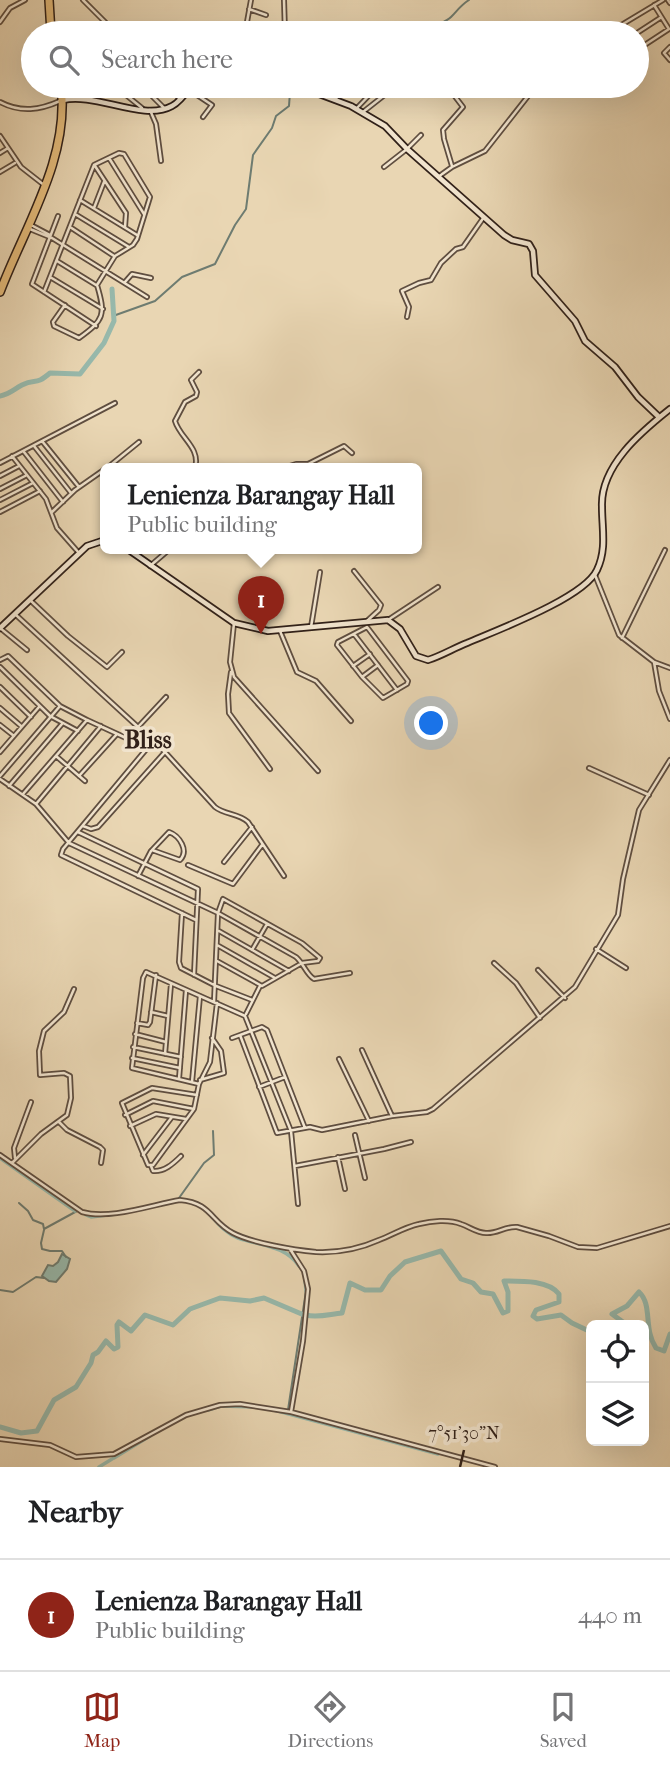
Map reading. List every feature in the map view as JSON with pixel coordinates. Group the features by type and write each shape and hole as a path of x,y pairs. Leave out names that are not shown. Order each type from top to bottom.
{"highway":[{"path":"49,0 50,21"},
{"path":"0,292 60,139 63,100"}],"street":[{"path":"0,22 10,8 25,0"},
{"path":"83,0 104,21"},
{"path":"247,21 251,0"},
{"path":"284,0 285,21"},
{"path":"628,21 654,5 667,1"},
{"path":"649,43 670,30 654,5"},
{"path":"249,9 266,15"},
{"path":"649,25 662,17"},
{"path":"670,47 664,53 670,60"},
{"path":"130,98 143,109"},
{"path":"153,98 164,109"},
{"path":"203,98 212,105 203,117"},
{"path":"330,98 363,112 385,126 507,238 525,242 532,247 535,275 575,321 585,341 615,367 638,397 659,417"},
{"path":"356,109 367,98"},
{"path":"363,112 381,98"},
{"path":"452,167 443,130 463,107 456,98"},
{"path":"438,177 485,151 527,98"},
{"path":"0,102 17,109 32,110 63,100 76,99 150,110 164,109 180,99"},
{"path":"150,110 156,124 161,161"},
{"path":"384,167 421,135"},
{"path":"0,136 16,162 44,185"},
{"path":"0,153 8,148"},
{"path":"44,292 94,165 119,153 127,157 150,195 138,235 130,247 115,257 97,285"},
{"path":"109,158 145,215"},
{"path":"0,172 16,162"},
{"path":"94,165 126,213 125,227"},
{"path":"94,208 104,182"},
{"path":"80,200 138,235"},
{"path":"75,214 130,247"},
{"path":"58,216 32,281 34,286 96,326"},
{"path":"407,317 409,307 402,291 431,281 441,263 456,249 463,247 484,217"},
{"path":"28,226 50,236 147,297"},
{"path":"70,227 115,257"},
{"path":"57,261 97,285 103,309 96,326 79,338 54,326 54,319 65,305"},
{"path":"125,282 132,274 151,278"},
{"path":"50,277 103,309"},
{"path":"196,463 192,445 179,431 175,421 185,402 196,396 197,392 191,380 199,372"},
{"path":"0,463 115,403"},
{"path":"388,620 400,629 416,656 428,660 522,620 563,599 594,575 604,547 601,504 605,482 630,446 670,409"},
{"path":"42,441 79,487"},
{"path":"112,463 139,442"},
{"path":"33,446 71,493"},
{"path":"310,463 344,446 352,453"},
{"path":"23,451 63,502"},
{"path":"12,456 49,504 57,528 79,553"},
{"path":"0,476 19,466"},
{"path":"52,512 71,493 100,472"},
{"path":"0,489 27,475"},
{"path":"0,500 33,483"},
{"path":"0,512 40,491"},
{"path":"27,650 0,628 79,553 93,542 100,541"},
{"path":"622,638 665,550"},
{"path":"134,554 220,615 234,623 259,630 280,631 388,620 438,587"},
{"path":"150,566 164,554"},
{"path":"354,571 382,605 354,634 337,645 381,698 386,697 407,684 408,679 364,624"},
{"path":"311,627 320,572"},
{"path":"594,575 622,638 654,662 670,667"},
{"path":"30,600 105,666 110,666 122,652"},
{"path":"15,614 154,740 215,807 243,818 271,853 284,876"},
{"path":"234,623 230,650 229,713 270,768"},
{"path":"280,631 297,672 316,681 351,721"},
{"path":"354,634 397,690"},
{"path":"354,666 370,654"},
{"path":"0,660 8,656 60,706 126,738"},
{"path":"654,662 659,691 670,719"},
{"path":"362,677 378,665"},
{"path":"0,667 50,716 78,731"},
{"path":"231,672 318,771"},
{"path":"0,687 31,717"},
{"path":"138,727 166,696"},
{"path":"60,706 0,777 36,804 69,843 218,913 296,957 310,977 318,981 336,974 350,973"},
{"path":"0,752 40,707"},
{"path":"0,708 22,727"},
{"path":"23,794 88,720"},
{"path":"9,786 62,724"},
{"path":"0,725 14,736"},
{"path":"36,804 101,726"},
{"path":"79,776 117,734"},
{"path":"154,740 61,852 63,858 197,919"},
{"path":"0,742 5,747"},
{"path":"83,825 98,827 165,752"},
{"path":"56,756 85,781"},
{"path":"240,1035 276,1133 313,1127 322,1130 427,1112 575,987 619,912 623,879 639,810 670,760"},
{"path":"589,768 649,795"},
{"path":"225,862 252,827"},
{"path":"78,832 196,887 199,891 199,904 194,975"},
{"path":"138,876 152,850 171,832 185,853 176,861 152,850"},
{"path":"188,865 233,884 262,844"},
{"path":"152,1166 194,1109 200,1082 210,1062 216,1002 218,913 220,900 223,899 267,924 320,957 318,961 302,963 267,985 260,986 217,961"},
{"path":"182,914 180,965 216,986 252,1000"},
{"path":"252,950 267,924"},
{"path":"218,930 289,971"},
{"path":"217,945 277,979"},
{"path":"596,949 626,968"},
{"path":"494,964 514,981 540,1018"},
{"path":"538,970 565,998"},
{"path":"212,1038 221,1051 224,1073 192,1083 133,1069 132,1058 144,974 147,972 156,975 246,1016"},
{"path":"137,1023 149,1024 156,975"},
{"path":"165,1054 171,983"},
{"path":"260,986 246,1016 291,1131 298,1204"},
{"path":"12,1163 41,1134 66,1115 70,1100 70,1076 64,1073 40,1074 39,1051 46,1028 62,1014 74,989"},
{"path":"179,1079 186,990"},
{"path":"192,1083 200,996"},
{"path":"151,1012 168,1016"},
{"path":"232,1038 262,1027 267,1030 305,1128"},
{"path":"135,1034 166,1042"},
{"path":"134,1047 181,1057"},
{"path":"362,1050 392,1116"},
{"path":"132,1058 180,1068"},
{"path":"339,1059 369,1121"},
{"path":"259,1087 285,1077"},
{"path":"181,1156 173,1164 153,1171 143,1155 122,1103 150,1088 197,1095"},
{"path":"125,1115 153,1101 194,1109"},
{"path":"16,1159 13,1148 32,1102"},
{"path":"130,1126 155,1114 186,1119"},
{"path":"143,1155 172,1116"},
{"path":"59,1122 100,1147 103,1150 101,1163"},
{"path":"355,1135 365,1178"},
{"path":"295,1166 411,1142"},
{"path":"0,1155 82,1212 93,1215 108,1214 180,1200 190,1201 203,1206 231,1232 290,1249 339,1252 368,1245 416,1224 445,1221 456,1222 483,1233 493,1233 509,1226 517,1227 583,1248 608,1246 670,1226"},
{"path":"338,1157 345,1189"},
{"path":"290,1249 304,1271 307,1289 303,1341 291,1412"},
{"path":"0,1439 45,1444 69,1455 89,1457 114,1454 186,1415 220,1405 253,1405 291,1412 495,1467"}],"shaded area":[{"path":"62,1254 70,1259 67,1269 56,1282 49,1281 42,1276 48,1265 53,1266"}],"waterway":[{"path":"445,21 469,0"},
{"path":"113,316 155,301 182,277 215,264 246,209 253,155 272,128 276,116 289,106 290,98"},
{"path":"0,396 50,373 80,374 104,343 114,321 112,289"},
{"path":"179,1198 204,1163 214,1155 213,1131"},
{"path":"0,1158 75,1211"},
{"path":"19,1203 33,1220 43,1224 44,1229 77,1211"},
{"path":"86,1215 91,1217 116,1214"},
{"path":"212,1217 230,1234 280,1250 299,1266"},
{"path":"44,1230 42,1249 62,1251 66,1257"},
{"path":"306,1315 342,1313 350,1283 365,1290 381,1290 390,1276 405,1262 441,1251 461,1279 473,1283 481,1292 493,1294 503,1313 508,1311 508,1292 504,1281 541,1284 554,1289 559,1294 559,1302 536,1310 533,1316 537,1319 561,1315 586,1330"},
{"path":"0,1290 13,1292 36,1277 44,1278"},
{"path":"305,1279 306,1291"},
{"path":"288,1410 306,1291"},
{"path":"620,1320 612,1314 627,1306 639,1292 646,1304 648,1320"},
{"path":"0,1427 21,1433 37,1431 54,1400 76,1387 93,1355 106,1341 114,1349 118,1347 119,1322 131,1331 145,1315 173,1325 190,1309 220,1298 250,1301 264,1298 304,1315"},
{"path":"649,1326 656,1348 664,1351 670,1334"},
{"path":"208,1410 221,1406 256,1407"},
{"path":"274,1410 438,1454"},
{"path":"114,1458 150,1436"},
{"path":"99,1467 112,1459"}],"place":[{"name":"Lenienza Barangay Hall","path":"261,634"}],"district":[{"name":"Bliss","path":"148,740"}]}
